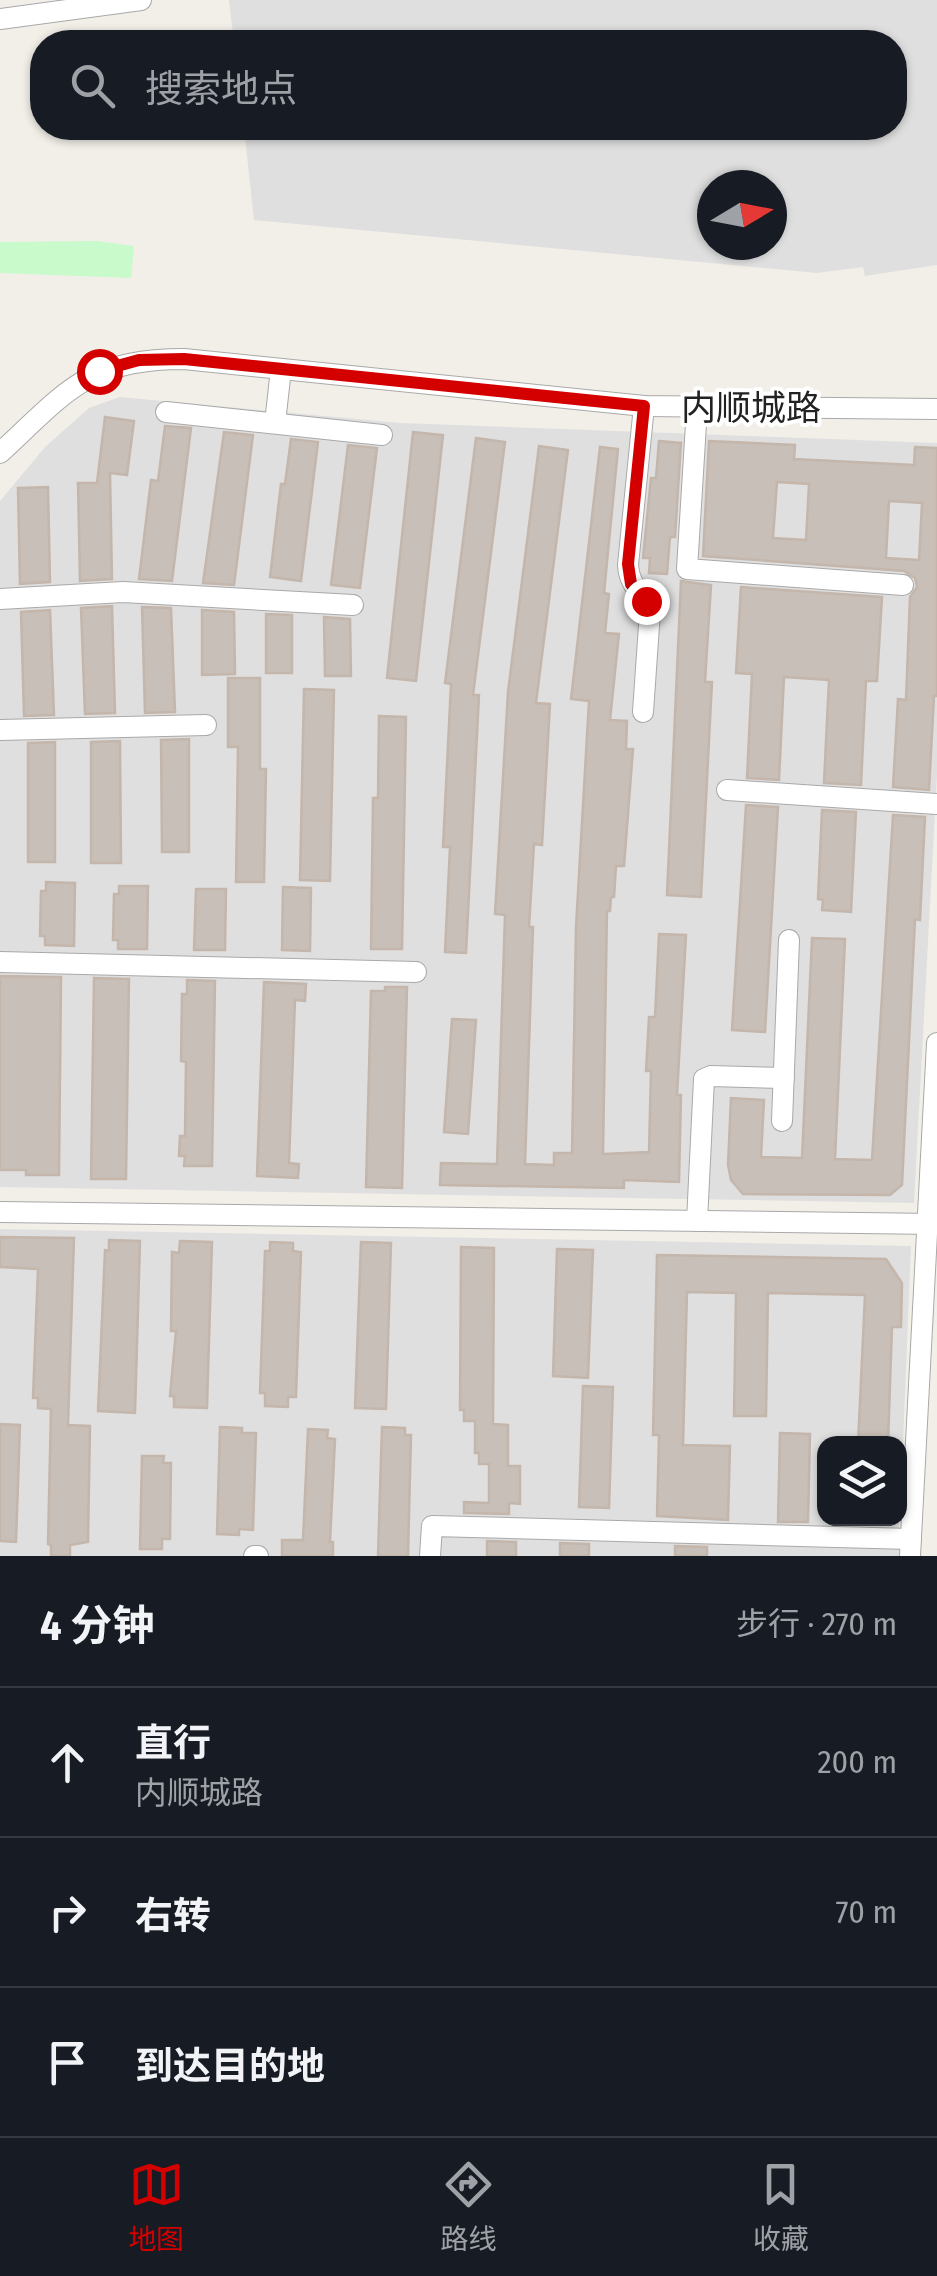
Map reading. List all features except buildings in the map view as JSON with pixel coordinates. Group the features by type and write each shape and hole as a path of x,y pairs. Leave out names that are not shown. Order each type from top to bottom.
{"street":[{"path":"0,19 141,0"},
{"name":"内顺城路","path":"0,454 75,386 99,371 139,360 184,359 644,406 937,409"},
{"path":"275,423 282,369"},
{"path":"643,712 650,612 631,584 628,564 644,406"},
{"path":"697,408 687,570 904,586"},
{"path":"166,412 382,435"},
{"path":"0,599 123,592 353,605"},
{"path":"0,730 206,725"},
{"path":"727,790 937,804"},
{"path":"782,1121 789,940"},
{"path":"0,962 416,972"},
{"path":"430,1556 432,1526 910,1548 932,1224 937,1043"},
{"path":"697,1221 704,1080 711,1076 784,1078"},
{"path":"0,1212 932,1224"}],"shaded area":[{"path":"229,0 937,0 937,265 865,276 863,267 817,273 254,220 245,140 907,140 907,30 233,30"},
{"path":"120,397 400,423 937,443 937,774 914,1203 0,1187 0,501 45,447 89,408"},
{"path":"0,1229 911,1246 903,1436 817,1436 817,1526 899,1526 899,1556 0,1556"}],"green space":[{"path":"97,241 134,246 131,278 0,273 0,242"}],"route":[{"path":"99,371 139,360 184,359 644,406 628,574 631,584 646,601"}]}
